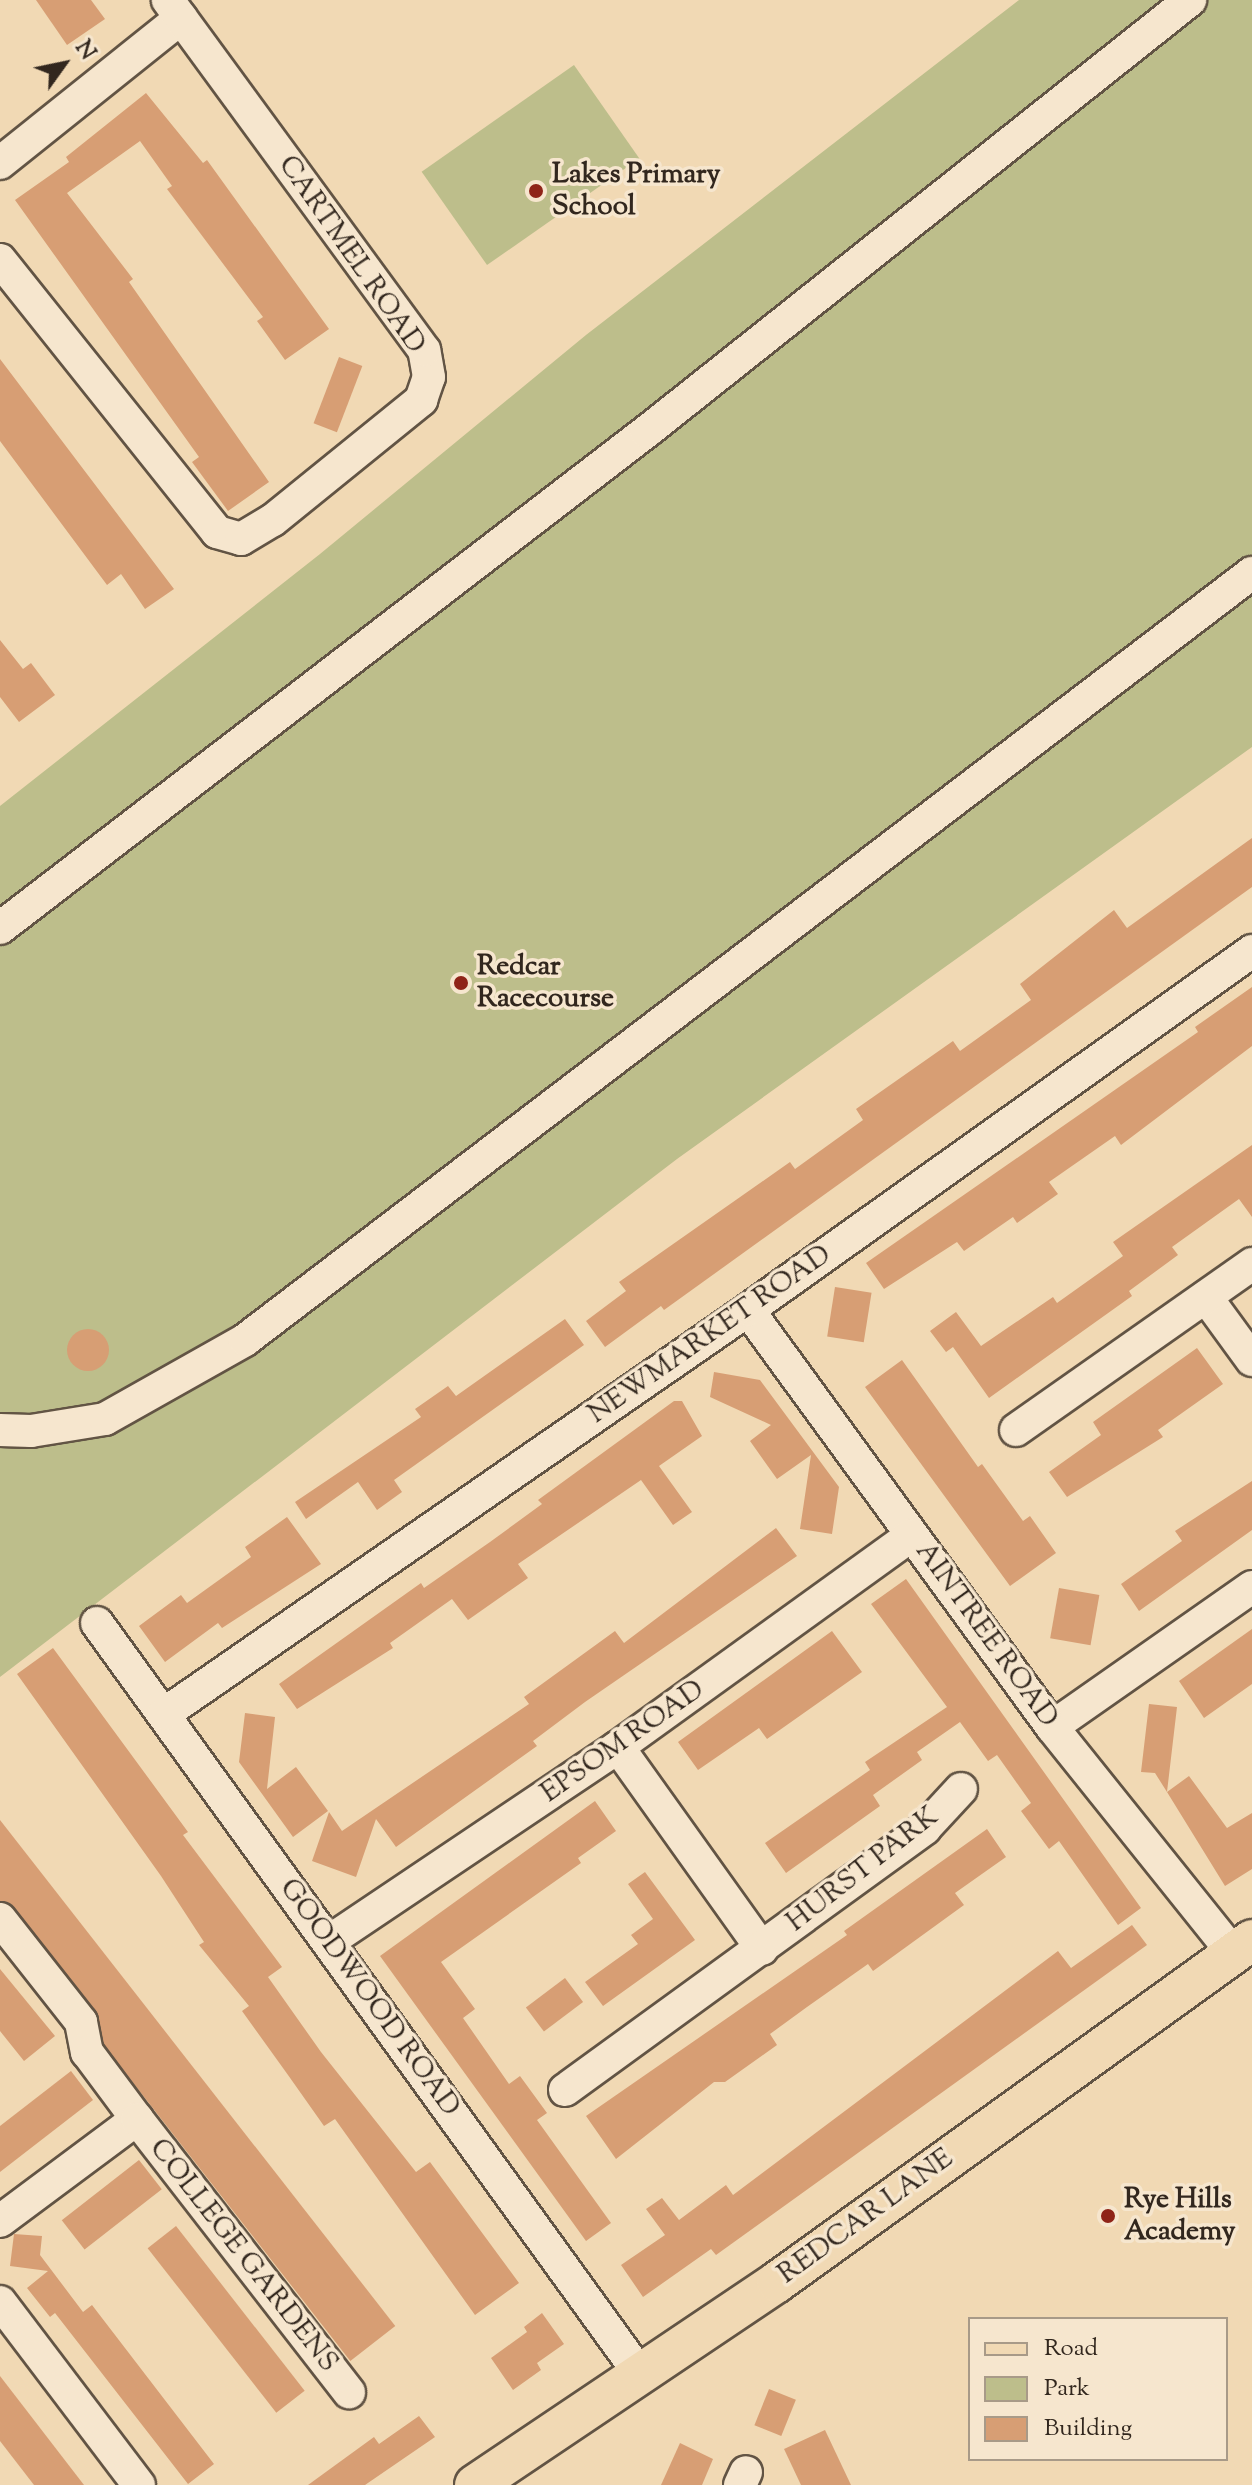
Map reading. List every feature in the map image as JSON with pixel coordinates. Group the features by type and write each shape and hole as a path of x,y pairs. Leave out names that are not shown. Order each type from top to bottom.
{"main road":[{"name":"REDCAR LANE","path":"475,2485 777,2282 1243,1946"}],"street":[{"path":"0,928 658,423 1190,0"},
{"name":"CARTMEL ROAD","path":"0,163 175,9 424,350 429,377 421,400 273,520 241,539 217,532 0,260"},
{"path":"0,1430 31,1431 105,1419 245,1340 1252,573"},
{"name":"NEWMARKET ROAD","path":"164,1714 748,1310 1252,951"},
{"path":"1016,1430 1252,1264"},
{"path":"1206,1297 1252,1360"},
{"name":"AINTREE ROAD","path":"748,1310 1052,1727 1243,1946"},
{"name":"EPSOM ROAD","path":"328,1942 618,1747 912,1535"},
{"path":"1052,1727 1252,1587"},
{"name":"GOODWOOD ROAD","path":"97,1623 640,2374"},
{"name":"HURST PARK","path":"618,1747 762,1949"},
{"name":"HURST PARK","path":"565,2090 925,1828 961,1789"},
{"name":"COLLEGE GARDENS","path":"0,1919 81,2022 87,2052 349,2392"},
{"name":"COLLEGE GARDENS","path":"0,2221 137,2119"},
{"path":"0,2302 10,2343 139,2485"}],"green space":[{"name":"Redcar Racecourse","path":"1019,0 1252,0 1252,747 677,1159 0,1677 0,806 320,554 586,335"},
{"path":"574,65 639,158 487,265 422,172"}],"building":[{"path":"36,0 91,0 105,19 67,45"},
{"path":"146,93 203,163 207,160 329,329 285,360 257,321 263,317 167,189 172,186 140,141 67,193 133,279 129,282 269,482 228,511 192,462 199,457 15,200 69,162 66,157"},
{"path":"339,357 362,366 337,432 314,423"},
{"path":"0,359 174,589 145,609 121,574 107,585 0,441"},
{"path":"0,640 23,669 31,663 55,695 19,722 0,697"},
{"path":"1252,838 1252,887 664,1310 661,1306 605,1347 586,1321 626,1291 619,1282 790,1162 795,1169 863,1120 856,1109 953,1041 960,1051 1031,1000 1020,984 1114,910 1127,928"},
{"path":"1252,987 1252,1046 1121,1145 1115,1136 1049,1182 1058,1194 1017,1223 1013,1217 964,1251 957,1242 884,1289 866,1263 1198,1032 1195,1027"},
{"path":"1252,1145 1252,1217 1239,1199 1172,1247 1178,1255 1129,1291 1132,1296 989,1398 953,1347 946,1352 930,1331 956,1312 981,1346 1053,1297 1057,1303 1123,1256 1113,1242"},
{"path":"835,1287 872,1293 864,1342 827,1336"},
{"path":"565,1319 584,1345 394,1480 402,1492 377,1510 358,1482 306,1519 295,1502 421,1417 415,1409 448,1386 456,1396"},
{"path":"88,1329 103,1335 109,1350 103,1365 88,1371 73,1365 67,1350 73,1335"},
{"path":"1197,1348 1223,1384 1158,1430 1163,1437 1067,1497 1049,1472 1101,1435 1093,1422"},
{"path":"902,1360 978,1467 982,1464 1023,1521 1030,1516 1056,1553 1010,1586 865,1387"},
{"path":"714,1372 760,1380 839,1487 832,1534 800,1529 811,1455 777,1479 750,1441 771,1425 710,1397"},
{"path":"674,1401 682,1401 702,1436 659,1466 692,1512 673,1525 641,1480 518,1564 528,1578 468,1620 452,1599 390,1643 393,1648 297,1709 279,1684 421,1583 424,1588 490,1542 542,1504 538,1500"},
{"path":"1252,1481 1252,1530 1139,1611 1121,1584 1182,1541 1175,1531"},
{"path":"287,1517 321,1564 222,1628 218,1623 165,1662 139,1626 181,1595 187,1603 251,1557 245,1547"},
{"path":"776,1528 797,1556 585,1702 533,1741 537,1746 396,1847 376,1819 356,1877 312,1861 329,1812 342,1831 529,1704 524,1697 615,1631 624,1643"},
{"path":"906,1579 1141,1908 1118,1925 1059,1841 1049,1849 1021,1811 1031,1803 997,1755 988,1761 960,1722 917,1752 922,1760 873,1795 880,1806 786,1873 765,1843 870,1770 865,1762 947,1707 871,1604"},
{"path":"1059,1588 1099,1595 1091,1645 1050,1638"},
{"path":"1252,1629 1252,1684 1204,1718 1179,1681"},
{"path":"832,1631 862,1672 767,1739 759,1728 698,1770 678,1742"},
{"path":"53,1648 188,1832 183,1835 282,1967 268,1977 321,2052 416,2172 430,2162 519,2283 475,2315 335,2119 324,2126 242,2011 249,2006 199,1945 204,1942 161,1876 17,1674"},
{"path":"1149,1704 1177,1707 1167,1792 1155,1773 1141,1772"},
{"path":"245,1713 275,1717 267,1789 296,1767 328,1811 293,1837 239,1762"},
{"path":"1189,1776 1227,1828 1252,1813 1252,1869 1225,1886 1167,1792"},
{"path":"595,1801 616,1831 578,1858 581,1863 441,1962 475,2009 463,2018 509,2084 520,2076 547,2113 537,2120 611,2223 586,2241 380,1956"},
{"path":"0,1820 395,2326 350,2361 0,1913"},
{"path":"987,1829 1006,1857 955,1893 964,1905 873,1971 868,1964 770,2034 777,2045 725,2082 714,2082 616,2159 586,2116 847,1935 844,1931"},
{"path":"645,1872 695,1940 603,2006 585,1982 638,1944 631,1935 653,1919 628,1884"},
{"path":"1132,1925 1147,1945 716,2255 711,2249 643,2297 621,2265 665,2235 646,2209 662,2198 679,2220 726,2185 733,2195 1058,1951 1071,1968"},
{"path":"0,1969 55,2036 24,2061 0,2031"},
{"path":"565,1978 583,2002 544,2031 526,2007"},
{"path":"71,2071 93,2100 0,2172 0,2126"},
{"path":"139,2160 162,2189 85,2249 62,2220"},
{"path":"176,2226 305,2391 276,2413 148,2248"},
{"path":"14,2234 42,2236 40,2255 83,2312 92,2305 214,2464 188,2484 55,2313 50,2317 27,2288 48,2271 10,2266"},
{"path":"542,2313 564,2344 537,2363 541,2370 513,2390 491,2358 527,2332 524,2327"},
{"path":"0,2376 84,2485 34,2485 0,2441"},
{"path":"769,2389 796,2400 781,2436 754,2425"},
{"path":"419,2416 435,2437 365,2485 308,2485 374,2437 379,2444"},
{"path":"825,2430 851,2485 801,2485 784,2449"},
{"path":"680,2443 713,2459 702,2485 661,2485"}],"place":[{"name":"Lakes Primary School","path":"536,191"},
{"name":"Redcar Racecourse","path":"461,983"},
{"name":"Rye Hills Academy","path":"1108,2216"}]}
